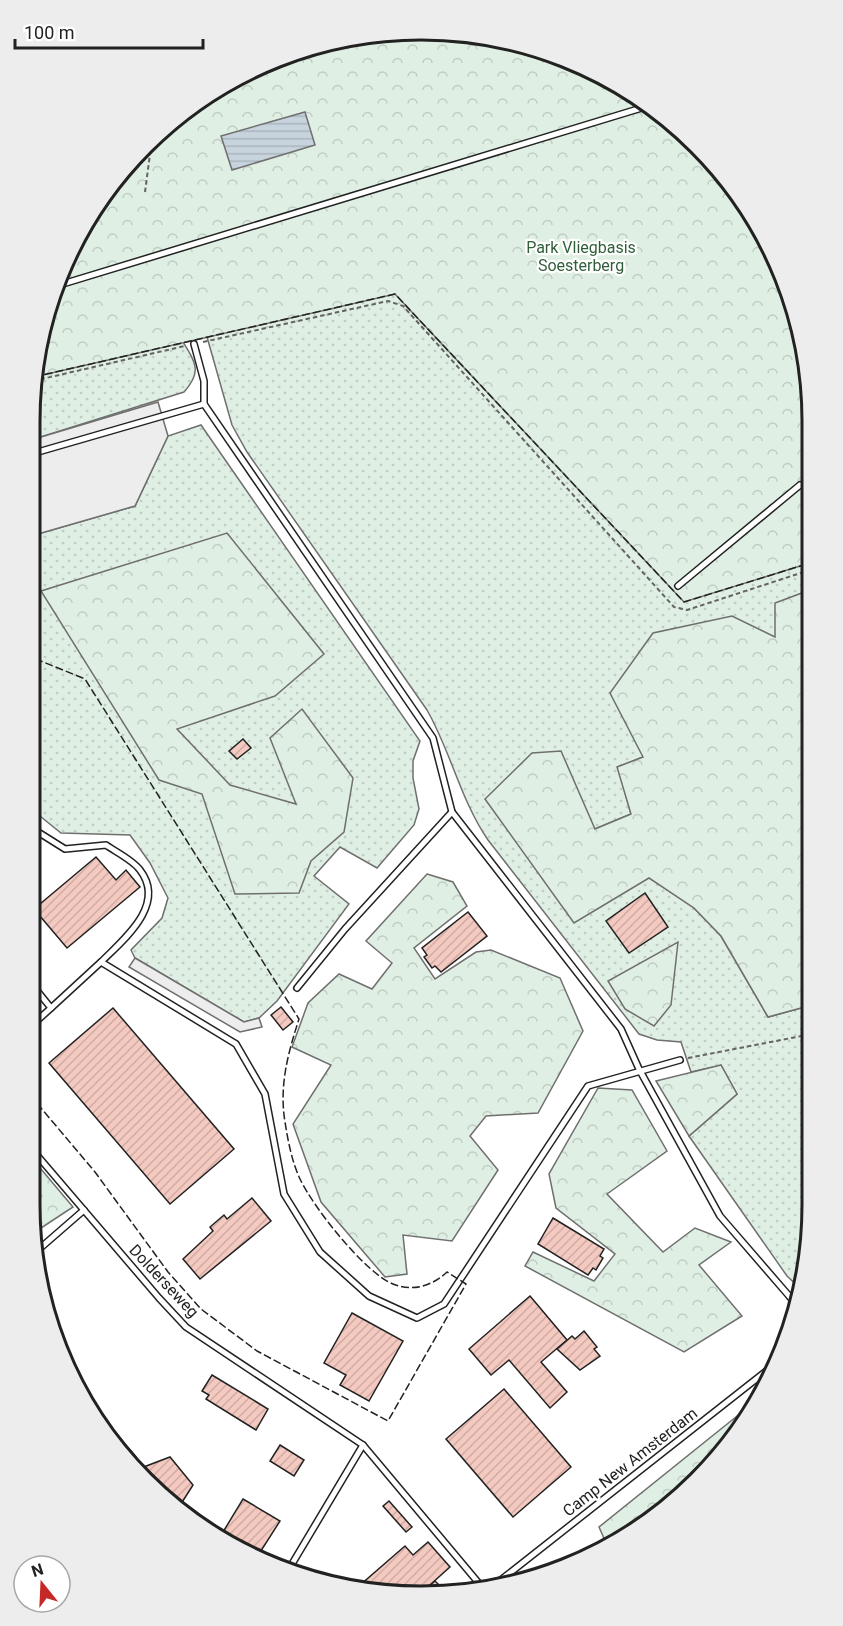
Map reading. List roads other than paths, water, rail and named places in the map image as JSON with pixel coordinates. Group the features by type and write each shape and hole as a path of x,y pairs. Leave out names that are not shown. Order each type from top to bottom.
{"lane":[{"path":"67,283 639,109"},
{"path":"194,344 204,381 204,404 434,738 452,812 621,1029 639,1069 720,1216 790,1297"},
{"path":"40,451 204,404"},
{"path":"678,586 800,485"},
{"path":"297,988 345,929 452,812"},
{"path":"40,833 65,849 106,845 140,869 149,891 140,922 101,963 40,1018"},
{"path":"101,963 236,1044 266,1094 284,1194 320,1252 369,1296 417,1318 444,1304 588,1086 639,1069 680,1060"},
{"path":"40,994 51,1008"},
{"name":"Dolderseweg","path":"40,1159 186,1327 363,1445 477,1581"},
{"path":"43,1246 84,1210"},
{"name":"Camp New Amsterdam","path":"508,1576 762,1374"},
{"path":"293,1563 363,1445"}],"park label":[{"name":"Park Vliegbasis Soesterberg","path":"581,256"}]}
